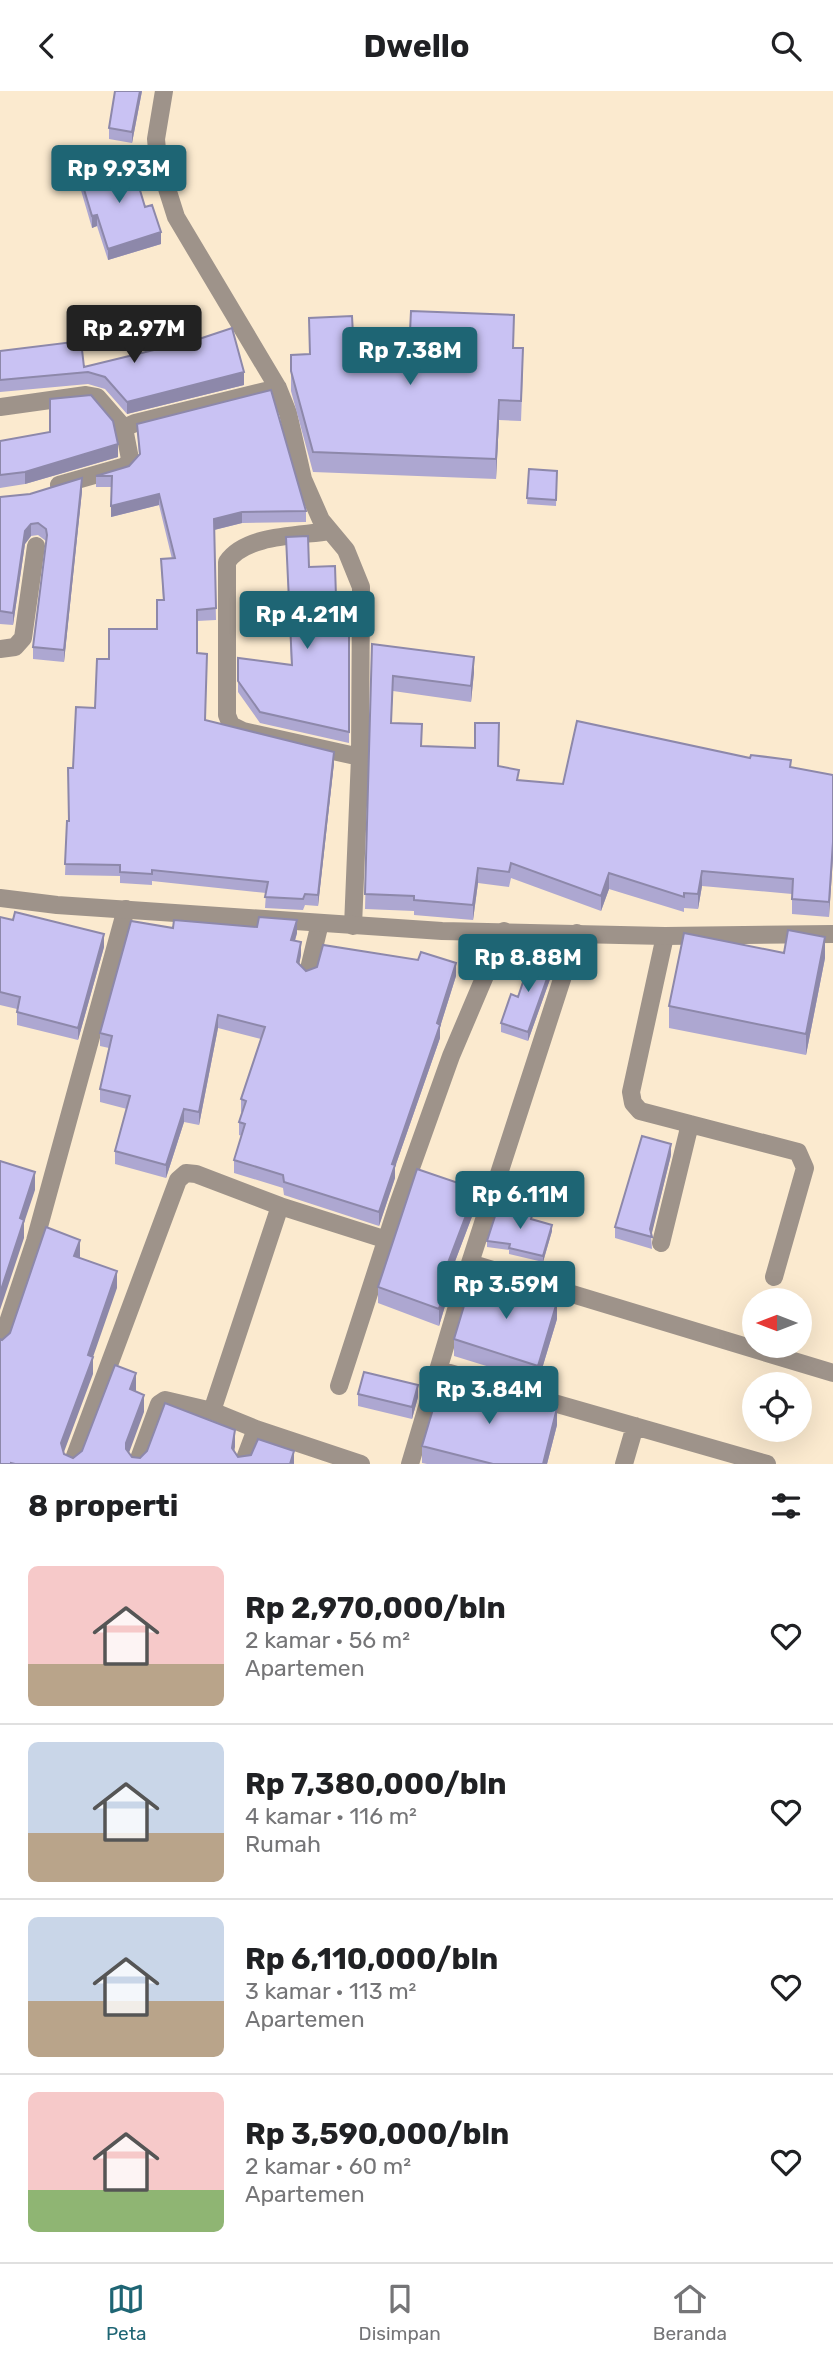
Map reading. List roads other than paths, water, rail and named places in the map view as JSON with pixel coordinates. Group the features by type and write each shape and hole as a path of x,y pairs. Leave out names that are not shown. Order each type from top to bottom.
{"street":[{"path":"164,91 156,139 158,160 176,217 278,388 288,413 303,479 321,520 350,557 361,586 360,757 353,926"},
{"path":"124,428 146,419 278,388"},
{"path":"0,407 86,395 97,397 124,428 130,459 126,466 40,491"},
{"path":"330,531 254,543 237,551 228,562 226,715 231,725 243,731 360,757"},
{"path":"0,649 15,647 23,638 36,546"},
{"path":"0,898 353,926 665,936 833,935"},
{"path":"0,1346 35,1241 126,909"},
{"path":"308,973 320,923"},
{"path":"339,1386 451,1056 504,931"},
{"path":"410,1464 470,1263 577,933"},
{"path":"665,936 631,1092 633,1103 640,1111 798,1152 804,1160 805,1168 774,1277"},
{"path":"661,1243 690,1124"},
{"path":"72,1464 178,1180 186,1174 195,1174 280,1206 387,1240"},
{"path":"212,1411 280,1206"},
{"path":"470,1263 833,1373"},
{"path":"439,1370 767,1464"},
{"path":"137,1464 159,1404 166,1400 212,1411 256,1429 361,1464"},
{"path":"624,1464 635,1426"},
{"path":"243,1464 256,1429"}]}
